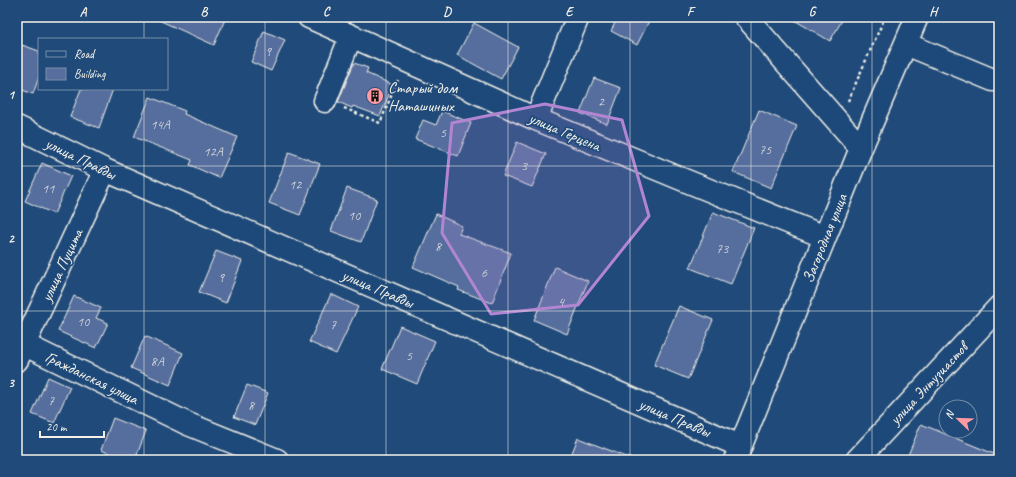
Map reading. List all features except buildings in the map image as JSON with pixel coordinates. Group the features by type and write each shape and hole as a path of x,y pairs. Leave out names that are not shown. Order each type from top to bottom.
{"street":[{"name":"улица Герцена","path":"309,17 536,119 825,237"},
{"path":"536,119 578,17"},
{"path":"746,17 861,148"},
{"name":"Загородная улица","path":"737,453 861,148 917,17"},
{"path":"325,101 351,36"},
{"path":"906,44 993,80"},
{"name":"улица Правды","path":"17,127 105,170 737,453"},
{"name":"улица Пуцита","path":"19,349 105,170"},
{"name":"улица Энтузиастов","path":"857,460 999,307"},
{"name":"Гражданская улица","path":"19,349 188,424 277,460"}],"path":[{"path":"838,122 885,17"},
{"path":"325,101 380,122 399,78"}],"highlighted area":[{"path":"545,104 622,120 649,216 578,305 491,314 442,233 452,123"}],"place":[{"name":"Старый дом Наташиных","path":"375,96"}]}
